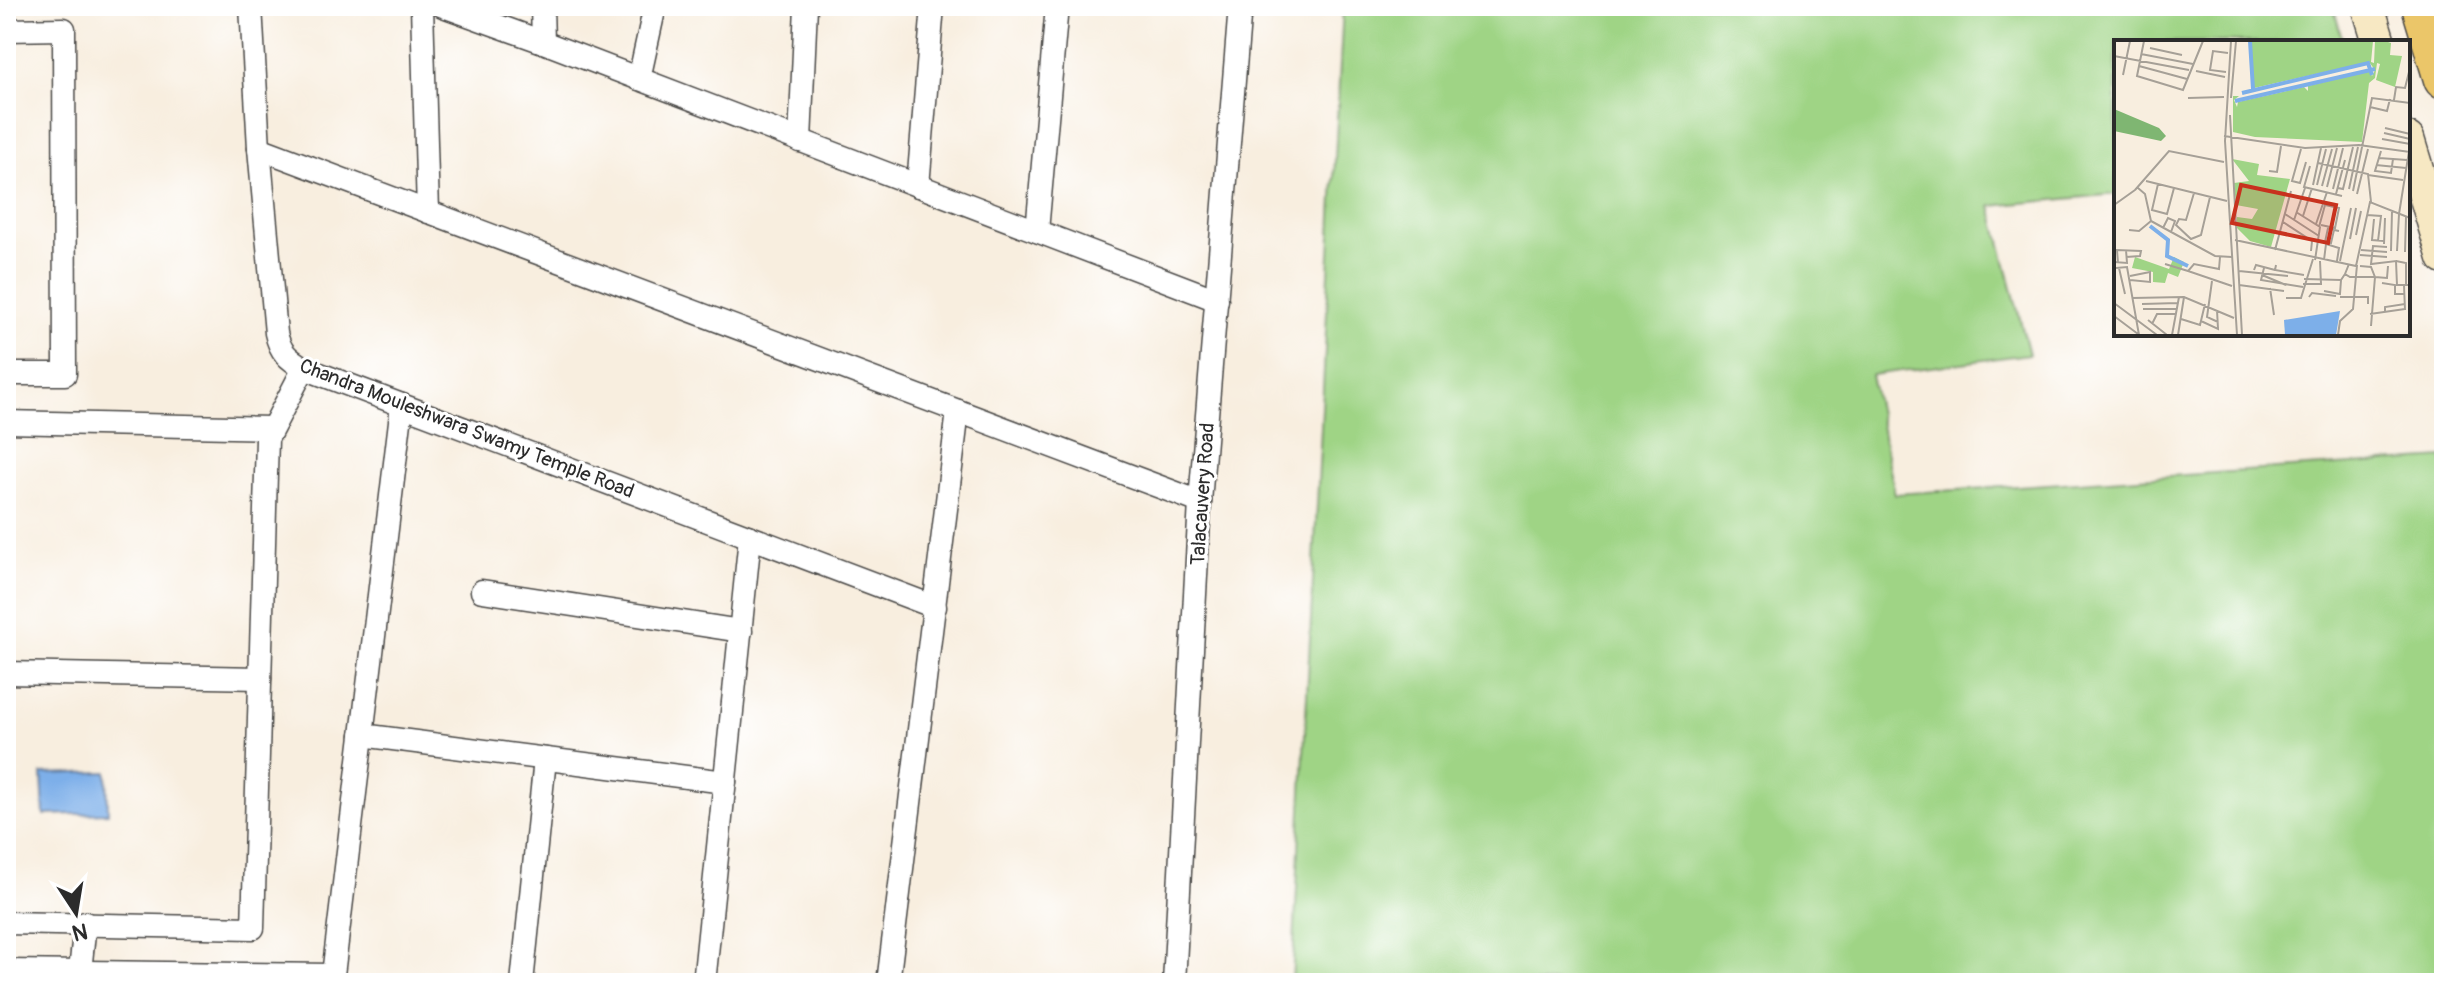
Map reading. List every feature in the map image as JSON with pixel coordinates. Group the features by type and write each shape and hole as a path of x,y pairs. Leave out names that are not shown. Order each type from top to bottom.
{"highway":[{"path":"2422,6 2444,79"}],"street":[{"name":"Chandra Mouleshwara Swamy Temple Road","path":"251,6 259,148 276,333 283,354 304,368 935,607"},
{"path":"422,6 428,212"},
{"path":"443,6 1217,300"},
{"path":"542,6 543,42"},
{"path":"639,79 655,6"},
{"path":"800,141 806,6"},
{"path":"918,186 933,6"},
{"path":"1037,231 1057,6"},
{"name":"Talacauvery Road","path":"1174,983 1200,502 1240,6"},
{"path":"2368,6 2378,40"},
{"path":"6,30 64,29 65,374 6,374"},
{"path":"2410,146 2444,258"},
{"path":"259,148 1200,502"},
{"path":"6,923 253,928 267,439 304,368"},
{"path":"6,971 333,979 402,405"},
{"path":"888,983 958,411"},
{"path":"6,422 272,428"},
{"path":"704,983 750,537"},
{"path":"482,591 741,631"},
{"path":"6,673 260,678"},
{"path":"362,735 725,782"},
{"path":"522,983 545,759"},
{"path":"80,972 85,923"}],"green space":[{"path":"1343,6 2333,6 2342,40 2114,40 2114,194 1991,206 2029,354 1871,375 1895,494 2444,458 2444,983 1292,983"}],"water":[{"path":"107,772 108,813 44,815 42,774"}]}
